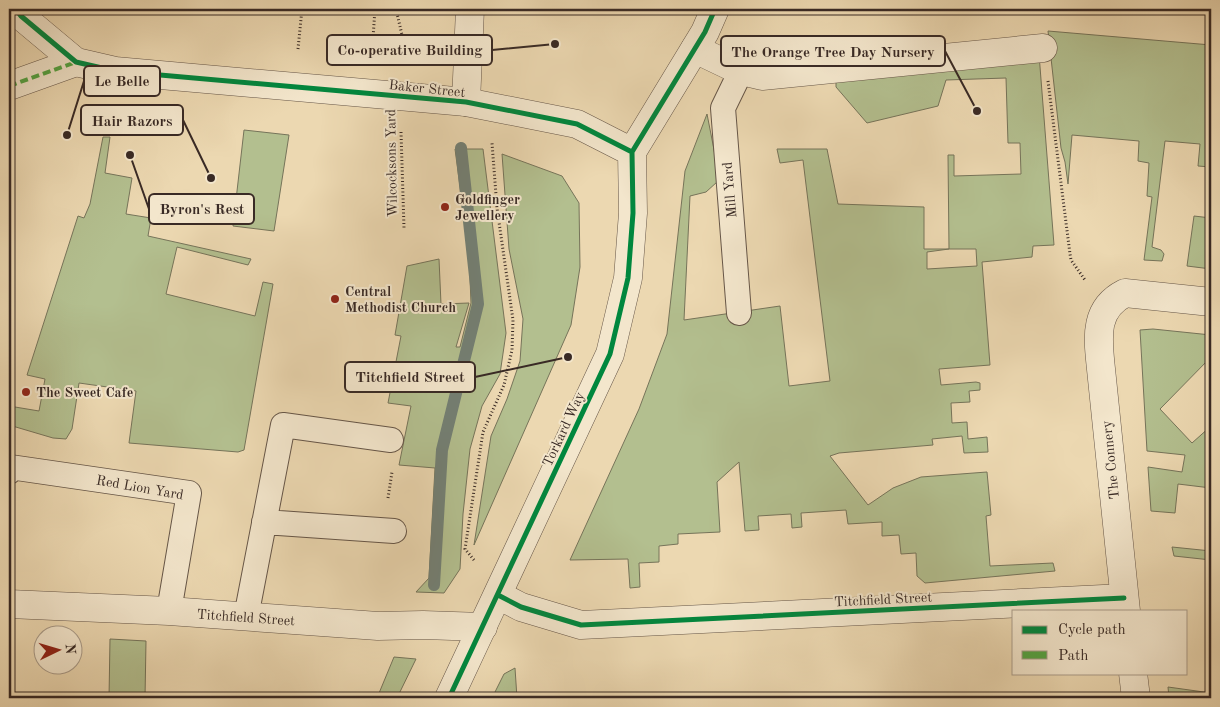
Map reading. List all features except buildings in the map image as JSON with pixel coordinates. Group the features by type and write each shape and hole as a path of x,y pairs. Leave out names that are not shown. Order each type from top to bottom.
{"street":[{"path":"16,9 21,16 76,62"},
{"path":"466,102 470,9"},
{"path":"632,152 695,49 715,9"},
{"path":"695,49 741,70 762,76 778,76 1043,48"},
{"path":"9,86 76,62"},
{"name":"Baker Street","path":"76,62 115,70 466,102 577,124 632,152"},
{"name":"Torkard Way","path":"449,698 610,354 628,278 633,213 632,152"},
{"path":"1106,310 1114,299 1125,293 1211,302"},
{"name":"The Connery","path":"1106,310 1099,323 1098,338 1125,604"},
{"name":"Titchfield Street","path":"498,596 521,608 581,625 1125,604"},
{"name":"Titchfield Street","path":"9,604 169,612 378,626 483,627"},
{"path":"1133,674 1136,698"}],"lane":[{"name":"Mill Yard","path":"739,313 723,108 741,70"},
{"path":"246,617 283,425 391,440"},
{"name":"Red Lion Yard","path":"9,472 10,466 189,493 169,612"},
{"path":"264,522 389,530"}],"path":[{"path":"298,49 302,9"},
{"path":"372,52 375,9"},
{"path":"1043,48 1071,260 1106,310"},
{"path":"475,560 465,548 483,432 504,385 512,350 513,320 497,208 491,137"},
{"path":"389,530 395,451 391,440"}],"green space":[{"path":"1048,31 1211,45 1211,167 1198,166 1200,144 1165,141 1152,247 1161,250 1164,254 1162,261 1144,260 1152,197 1147,196 1149,163 1138,161 1139,141 1072,135 1068,184 1061,148"},
{"path":"1039,54 1054,245 1033,246 1032,257 982,262 990,365 939,369 941,385 980,383 980,390 969,391 970,402 951,403 952,423 967,422 968,439 987,437 988,452 964,453 962,436 932,439 933,445 839,453 830,456 868,505 893,488 921,477 987,472 991,515 986,516 990,566 1053,563 1055,571 925,583 917,576 916,553 901,554 899,535 882,536 882,522 848,524 846,510 801,513 802,527 792,528 791,514 758,516 759,530 745,531 739,462 717,482 720,532 678,534 678,544 659,546 659,562 639,563 640,587 630,588 628,559 570,560 639,409 667,334 685,171 707,114 717,165 717,182 706,192 690,196 684,320 780,306 789,386 830,381 803,160 780,163 777,149 827,149 838,204 924,207 924,249 949,249 948,155 954,155 954,176 1021,174 1020,143 1008,143 1006,78 946,80 938,106 867,123 836,87 836,76","holes":["949,249 976,249 977,266 927,269 927,252"]},
{"path":"244,130 289,135 274,231 233,226"},
{"path":"103,137 110,137 105,173 132,178 126,214 151,218 148,236 251,259 248,265 177,247 166,294 255,316 263,282 273,284 244,450 238,452 129,443 136,391 79,383 72,429 66,439 53,438 9,425 9,406 39,411 45,379 27,375 78,216 84,218 90,204"},
{"path":"455,149 483,149 506,333 500,374 482,406 470,449 463,514 460,569 444,593 416,592 429,578 435,468 399,465 411,406 388,403 401,336 395,335 407,266 439,259 441,304 469,303 456,347 460,347 471,303 469,254"},
{"path":"502,154 562,176 579,203 580,267 571,325 474,545 491,436 507,399 520,361 523,319 509,249"},
{"path":"1194,216 1211,218 1211,269 1187,266"},
{"path":"1153,329 1211,335 1211,357 1160,409 1192,443 1211,426 1211,488 1178,484 1175,513 1151,511 1148,467 1182,472 1185,455 1147,451 1140,330"},
{"path":"1172,547 1211,551 1211,560 1174,556"},
{"path":"110,639 146,641 145,698 109,698"},
{"path":"394,657 416,659 397,698 377,698"},
{"path":"515,668 517,698 492,698 504,674"},
{"path":"1168,687 1211,693 1211,698 1169,698"},
{"path":"1071,693 1071,698 984,698"}],"waterway":[{"path":"434,585 442,450 478,304 461,148"}],"marked path":[{"path":"9,86 76,62"}],"cycle path":[{"path":"16,9 21,16 76,62 115,71 466,102 577,124 632,152"},
{"path":"632,152 705,32 715,9"},
{"path":"449,698 610,354 628,278 633,213 632,152"},
{"path":"498,595 521,607 581,625 1124,598"}],"place":[{"name":"Co-operative Building","path":"555,44"},
{"name":"The Orange Tree Day Nursery","path":"977,111"},
{"name":"Le Belle","path":"67,135"},
{"name":"Byron's Rest","path":"130,155"},
{"name":"Hair Razors","path":"211,178"},
{"name":"Goldfinger Jewellery","path":"445,207"},
{"name":"Central Methodist Church","path":"335,299"},
{"name":"Titchfield Street","path":"568,357"},
{"name":"The Sweet Cafe","path":"26,392"}]}
